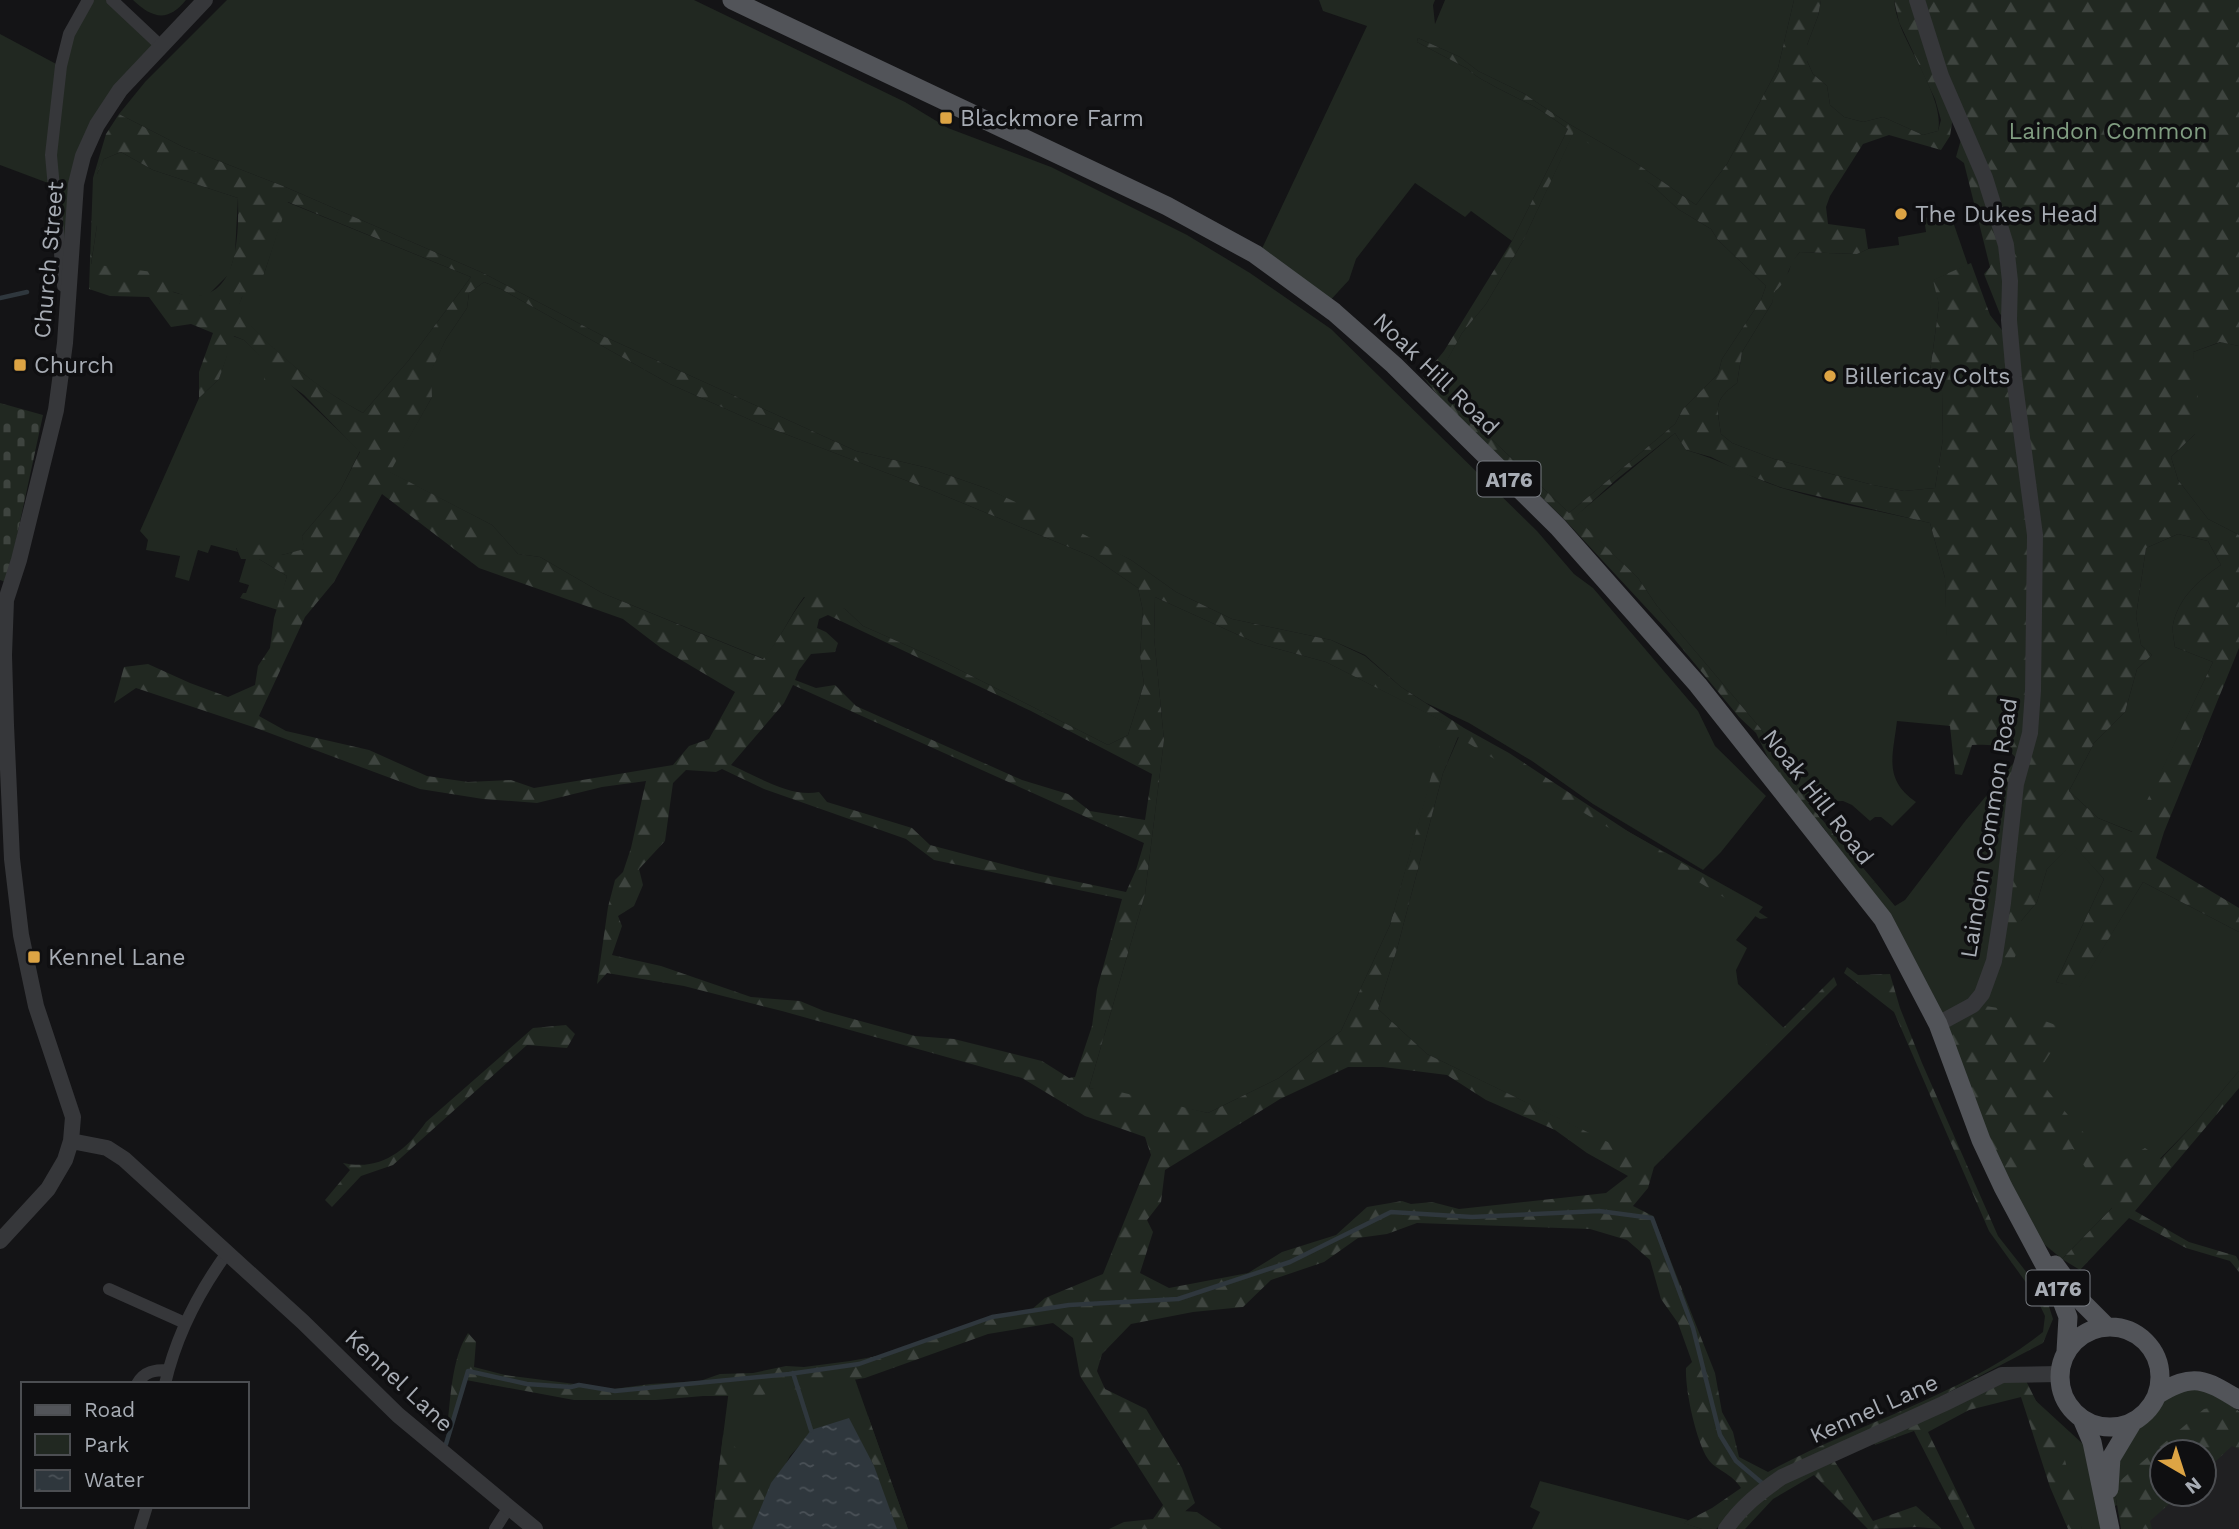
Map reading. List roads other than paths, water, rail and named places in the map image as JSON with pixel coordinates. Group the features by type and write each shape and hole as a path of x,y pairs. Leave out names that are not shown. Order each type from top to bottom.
{"main road":[{"name":"Noak Hill Road","path":"732,0 1212,229 1255,254 1334,312 1394,365 1558,527 1698,685 1883,919 1938,1024 2003,1187 2057,1288 2068,1317 2066,1351"},
{"name":"Noak Hill Road","path":"2028,1231 2068,1280 2082,1303 2107,1327"},
{"path":"2107,1327 2129,1330 2147,1343 2154,1352 2160,1373 2157,1395 2148,1411 2132,1423 2111,1458 2108,1520 2092,1442 2083,1421 2066,1402 2060,1389 2059,1374 2066,1351 2084,1334 2107,1327"},
{"path":"2157,1395 2173,1385 2195,1380 2218,1387 2239,1400"},
{"path":"2083,1421 2107,1428 2132,1423"}],"street":[{"path":"69,300 64,293 51,155 61,66 69,34 88,0"},
{"path":"112,0 160,46"},
{"name":"Church Street","path":"0,1241 48,1189 65,1160 71,1141 73,1117 37,1006 21,935 12,859 4,655 6,600 18,568 56,410 64,363 76,184 83,156 97,125 120,90 205,0"},
{"name":"Laindon Common Road","path":"1917,0 1941,76 1985,178 2006,245 2010,281 2008,320 2035,535 2030,733 2016,783 1994,961 1982,994 1973,1005 1938,1024"},
{"name":"Kennel Lane","path":"71,1141 107,1148 124,1159 303,1322 398,1415 536,1529"},
{"path":"165,1382 185,1323 226,1253"},
{"path":"109,1289 185,1323"},
{"path":"138,1382 141,1376 147,1373 168,1370"},
{"name":"Kennel Lane","path":"1726,1529 1743,1507 1782,1477 1943,1404 2001,1374 2059,1374"},
{"path":"495,1529 509,1507"},
{"path":"141,1529 146,1508"}],"water":[{"path":"849,1418 874,1466 897,1529 752,1529 771,1483 811,1430"}],"waterway":[{"path":"0,298 27,292"},
{"path":"446,1444 468,1371 527,1384 571,1387 579,1385 615,1391 789,1374 859,1364 992,1317 1069,1305 1178,1299 1290,1262 1391,1212 1472,1217 1599,1211 1652,1218 1693,1328 1720,1435 1736,1461 1762,1483"},
{"path":"793,1373 811,1430"}],"place":[{"name":"Blackmore Farm","path":"946,118"},
{"name":"The Dukes Head","path":"1901,214"},
{"name":"Church","path":"20,365"},
{"name":"Billericay Colts","path":"1830,376"},
{"name":"Kennel Lane","path":"34,957"}],"park label":[{"name":"Laindon Common","path":"2108,131"}]}
